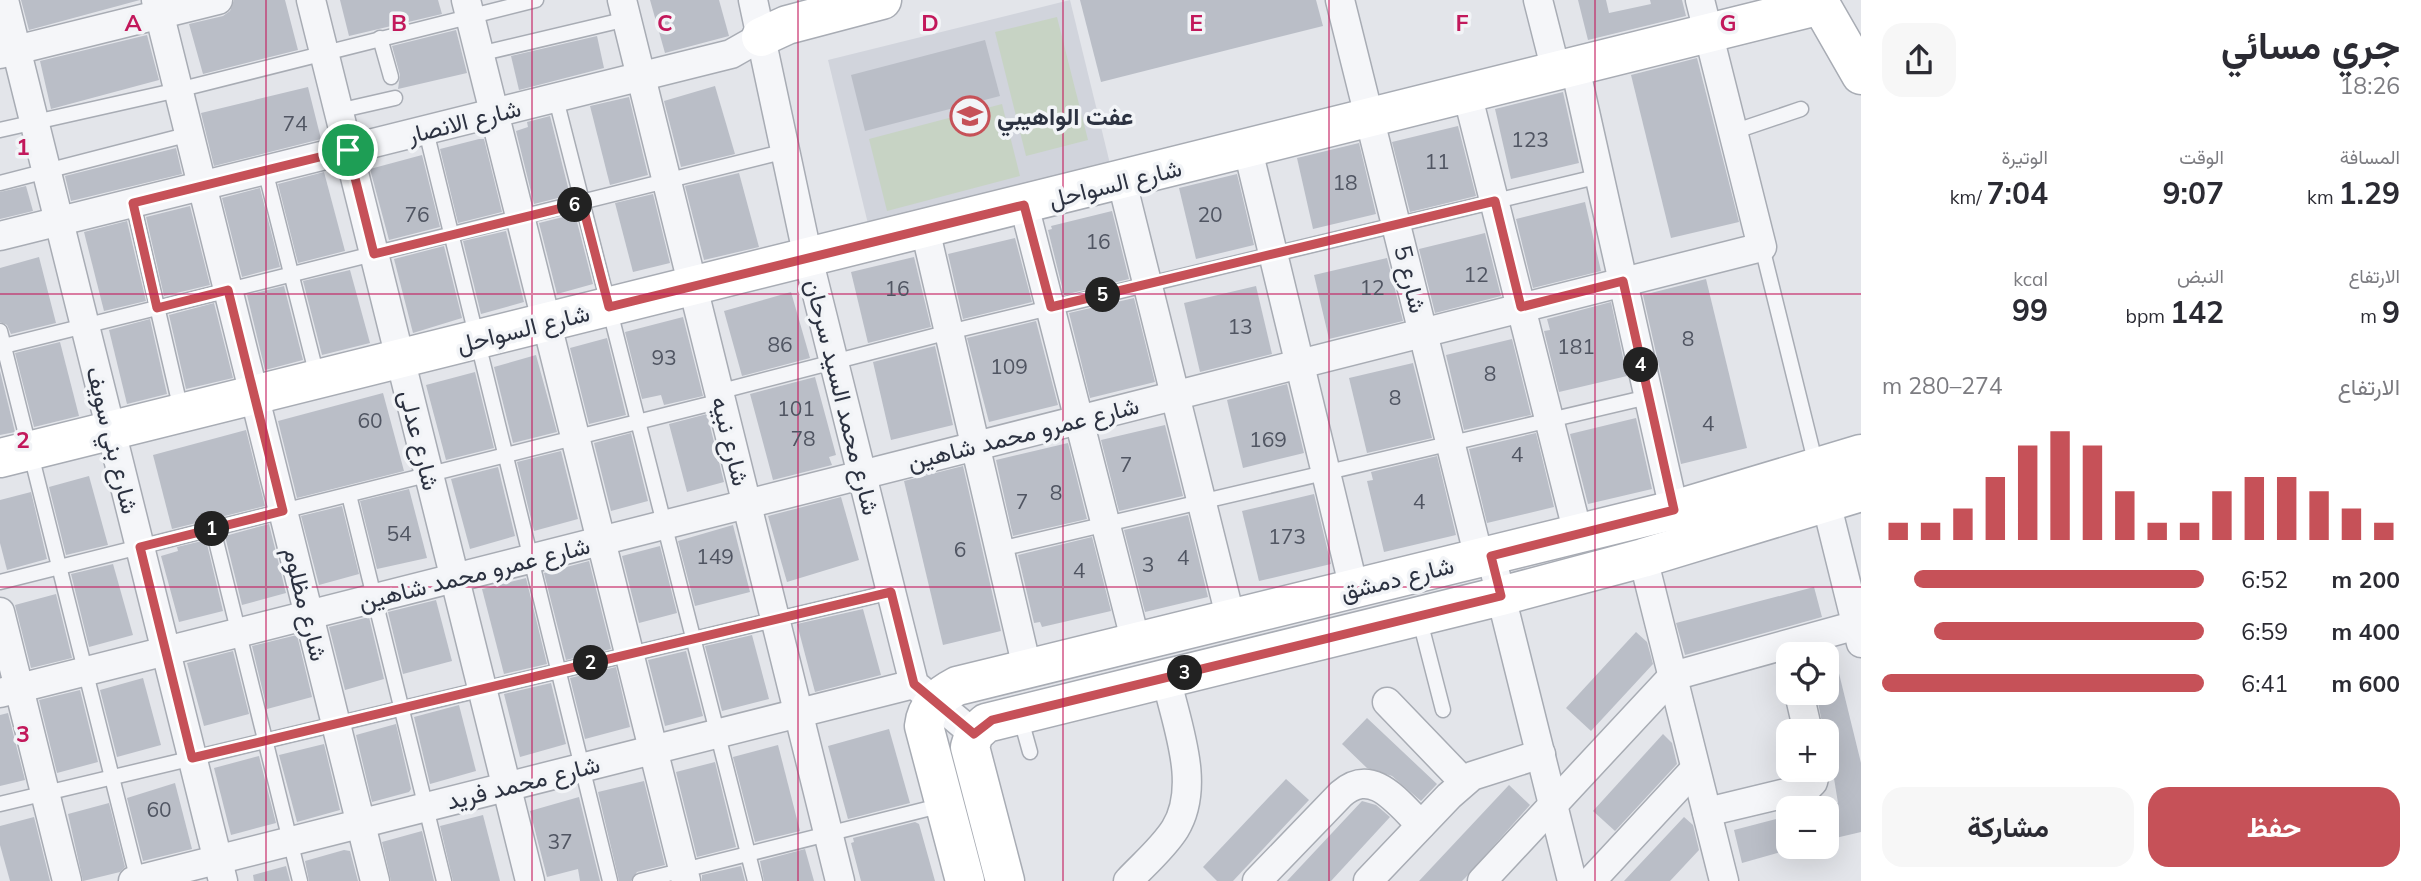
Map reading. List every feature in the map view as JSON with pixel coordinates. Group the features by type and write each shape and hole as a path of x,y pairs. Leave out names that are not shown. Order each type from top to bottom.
{"street":[{"name":"شارع بني سويف","path":"4,0 8,52 34,122 220,870"},
{"path":"8,52 158,7 218,0"},
{"name":"شارع عدلى","path":"311,0 530,881"},
{"name":"شارع محمد السيد سرحان","path":"753,0 808,258 891,592 924,693"},
{"path":"761,37 787,25 882,0"},
{"name":"شارع 5","path":"1340,0 1450,442 1485,557 1501,596 1572,881"},
{"path":"1538,0 1566,69 1600,176 1674,510"},
{"path":"1819,3 1860,70"},
{"name":"شارع السواحل","path":"15,454 1122,182 1566,69 1704,16 1819,3"},
{"name":"شارع مظلوم","path":"158,7 375,881"},
{"path":"468,8 685,876"},
{"name":"شارع نبيه","path":"624,10 840,881"},
{"path":"1704,16 1762,247"},
{"name":"شارع الانصار","path":"0,236 641,78 731,54 761,37"},
{"path":"1467,93 1578,534"},
{"path":"1248,150 1328,472 1354,589"},
{"path":"1122,182 1231,620"},
{"path":"1024,205 1136,643"},
{"path":"925,229 1027,668"},
{"name":"شارع عمرو محمد شاهين","path":"10,691 1762,247"},
{"name":"شارع دمشق","path":"974,734 986,723 1019,713 1501,596 1643,558 1835,488 1861,454"},
{"path":"1821,642 1859,634 1835,488"},
{"name":"شارع دمشق","path":"924,693 1674,510 1835,488"},
{"path":"1643,558 1707,812 1720,878"},
{"path":"0,612 10,691 45,793 66,881"},
{"path":"1482,881 1673,676 1776,652"},
{"path":"1128,881 1169,837 1185,803 1187,779 1166,677"},
{"path":"924,693 974,734 971,753 1005,881"},
{"path":"924,693 924,726 965,881"},
{"name":"شارع محمد فريد","path":"136,881 220,870 290,841 798,713 924,693"},
{"path":"1387,702 1464,782"},
{"path":"1368,881 1464,782 1492,768 1541,754"},
{"path":"1591,881 1695,769"},
{"path":"1707,812 1807,788 1813,782"},
{"path":"1257,881 1340,794 1357,783 1367,783 1385,791 1421,825"}],"lane":[{"path":"0,130 178,90 380,38 468,8 536,0"},
{"path":"479,54 624,10"},
{"path":"380,38 391,77"},
{"path":"338,111 395,98"},
{"path":"556,99 755,881"},
{"path":"1732,132 1801,109"},
{"path":"426,131 610,881"},
{"path":"0,183 190,134"},
{"path":"2,346 786,151"},
{"path":"265,170 318,379"},
{"path":"0,582 638,422 834,361 1600,176"},
{"path":"133,203 182,413"},
{"path":"1762,247 1835,488"},
{"path":"0,331 15,454 59,567 136,881"},
{"path":"1000,549 1648,397"},
{"path":"349,495 444,881"},
{"path":"213,529 300,881"},
{"path":"0,804 891,592"},
{"path":"1419,616 1443,710"},
{"path":"1019,713 1030,752"},
{"path":"640,881 685,876 748,853 944,804"}],"shaded area":[{"name":"عفت الواهيبي","path":"1070,0 1112,172 870,232 828,60"}],"green space":[{"path":"1057,17 1088,140 1026,156 995,32"},
{"path":"1002,104 1020,176 887,211 869,139"}],"building":[{"path":"21,0 140,0 29,30"},
{"path":"234,0 285,0 298,50 203,74 189,24 223,16 230,11"},
{"path":"340,0 438,0 442,14 349,36"},
{"path":"650,0 719,0 729,36 665,53"},
{"path":"1080,0 1316,0 1323,26 1101,82"},
{"path":"1578,0 1606,0 1609,13 1651,4 1650,0 1682,0 1686,16 1588,40"},
{"path":"456,30 467,73 398,89 400,75 392,46"},
{"path":"147,35 159,80 51,109 40,61"},
{"path":"597,36 604,68 519,90 511,56"},
{"path":"985,40 1000,96 865,131 851,75"},
{"path":"1697,58 1739,222 1671,238 1631,75"},
{"path":"715,86 735,154 681,167 664,101"},
{"path":"308,87 321,139 214,166 201,113"},
{"path":"1563,92 1579,163 1511,179 1495,109"},
{"path":"629,97 648,175 610,185 590,106"},
{"path":"550,116 570,195 534,204 516,131 528,127 527,122"},
{"path":"1458,126 1476,196 1410,212 1392,142"},
{"path":"484,139 502,212 458,223 440,149"},
{"path":"1359,143 1376,214 1313,229 1297,158"},
{"path":"176,148 182,174 71,201 65,176"},
{"path":"422,155 440,227 389,240 370,169"},
{"path":"324,172 345,251 298,263 278,184"},
{"path":"739,173 759,247 704,260 685,186"},
{"path":"1237,174 1254,245 1196,259 1179,188"},
{"path":"26,186 33,211 0,219 0,192"},
{"path":"260,188 280,267 242,277 222,198"},
{"path":"653,194 670,263 633,272 615,203"},
{"path":"1585,202 1601,271 1533,288 1516,219"},
{"path":"190,206 210,285 164,296 146,217"},
{"path":"1112,211 1129,279 1064,295 1048,230 1052,229 1051,226"},
{"path":"575,214 593,284 557,294 539,223"},
{"path":"127,221 146,301 104,311 84,232"},
{"path":"506,231 524,302 481,314 463,241"},
{"path":"1485,233 1501,296 1435,313 1419,249"},
{"path":"1015,238 1032,302 963,319 948,254"},
{"path":"444,246 462,318 413,333 394,259"},
{"path":"39,257 56,323 11,334 7,325 0,322 0,268"},
{"path":"914,257 931,327 868,343 851,272"},
{"path":"1387,258 1403,321 1329,339 1314,275"},
{"path":"350,270 370,343 322,355 303,281"},
{"path":"1706,279 1747,448 1681,464 1643,295"},
{"path":"284,286 303,360 265,370 247,295"},
{"path":"1256,286 1272,354 1200,372 1184,303"},
{"path":"791,292 810,358 742,376 724,311"},
{"path":"1134,298 1155,382 1090,398 1069,313"},
{"path":"1611,302 1627,376 1559,392 1544,331 1550,330 1547,319"},
{"path":"214,303 233,378 186,389 169,315"},
{"path":"683,317 703,396 664,405 661,395 642,399 625,332"},
{"path":"150,319 167,394 127,404 109,330"},
{"path":"1036,321 1058,405 989,422 967,338"},
{"path":"607,338 626,415 589,424 570,348"},
{"path":"1512,339 1531,415 1464,430 1446,355"},
{"path":"60,342 79,416 34,427 15,353"},
{"path":"935,346 953,425 891,440 873,362"},
{"path":"536,355 557,432 513,443 494,367"},
{"path":"1413,363 1432,438 1367,453 1349,378"},
{"path":"0,371 15,432 0,435"},
{"path":"475,372 494,448 446,460 426,385"},
{"path":"815,377 836,455 829,457 832,465 773,480 750,394"},
{"path":"1287,384 1304,453 1243,468 1227,400"},
{"path":"383,393 404,471 297,498 278,421"},
{"path":"707,414 724,482 687,492 669,424"},
{"path":"1636,418 1652,489 1588,504 1570,434"},
{"path":"1165,425 1183,496 1119,511 1101,440"},
{"path":"246,430 265,506 172,529 153,455"},
{"path":"631,433 648,501 611,511 594,443"},
{"path":"1536,433 1554,507 1487,523 1469,449"},
{"path":"1068,443 1087,519 1013,536 996,460"},
{"path":"561,451 578,519 534,531 517,462"},
{"path":"1437,456 1456,535 1384,552 1367,481 1373,480 1371,472"},
{"path":"963,466 1001,631 943,645 904,481"},
{"path":"498,467 515,536 470,549 451,479"},
{"path":"89,476 108,545 66,555 49,487"},
{"path":"409,489 427,558 377,569 360,501"},
{"path":"31,492 47,559 7,570 0,543 0,500"},
{"path":"1314,494 1331,564 1259,581 1242,511"},
{"path":"841,497 859,560 787,582 768,516"},
{"path":"342,506 359,574 319,585 301,516"},
{"path":"1188,515 1208,597 1145,612 1124,530"},
{"path":"269,524 286,593 242,605 225,536"},
{"path":"733,525 750,592 695,606 678,541"},
{"path":"1092,537 1111,611 1042,627 1040,622 1034,623 1018,555"},
{"path":"206,540 223,611 179,622 161,556 178,551 177,547"},
{"path":"660,546 677,613 639,623 622,556"},
{"path":"589,561 611,649 566,660 544,573"},
{"path":"113,564 133,635 89,647 71,574"},
{"path":"526,578 547,664 504,674 482,589"},
{"path":"1814,587 1822,617 1685,655 1676,623"},
{"path":"56,594 72,658 31,668 15,605"},
{"path":"436,600 452,661 403,674 388,612"},
{"path":"863,609 881,675 815,692 797,624"},
{"path":"369,617 384,679 345,690 329,627"},
{"path":"1636,632 1647,642 1653,664 1591,731 1566,708"},
{"path":"297,635 312,697 267,709 252,646"},
{"path":"752,635 769,699 722,711 705,646"},
{"path":"233,651 249,714 204,726 187,663"},
{"path":"686,651 703,716 665,726 648,660"},
{"path":"616,667 630,727 585,739 570,678"},
{"path":"1839,673 1861,763 1861,832 1839,837 1839,796 1835,782 1839,782 1839,719 1821,719 1818,705 1839,705"},
{"path":"143,678 161,745 117,757 100,690"},
{"path":"551,683 566,744 520,757 504,694"},
{"path":"80,690 98,762 57,773 39,700"},
{"path":"459,705 476,771 430,784 414,717"},
{"path":"8,713 25,780 0,786 0,715"},
{"path":"1367,718 1437,784 1421,801 1392,776 1367,768 1342,744"},
{"path":"396,724 411,789 409,792 372,802 356,735"},
{"path":"889,729 910,803 848,819 828,746"},
{"path":"1663,734 1672,743 1677,764 1615,831 1593,811"},
{"path":"324,744 340,810 297,822 279,755"},
{"path":"778,745 800,831 755,842 733,757"},
{"path":"259,756 276,823 231,835 214,768"},
{"path":"715,762 736,847 697,857 676,772"},
{"path":"1286,779 1309,800 1233,881 1217,881 1203,867"},
{"path":"644,781 665,865 637,872 631,881 619,881 598,792"},
{"path":"175,783 192,849 143,861 127,798"},
{"path":"1509,785 1530,805 1466,877 1462,881 1419,881"},
{"path":"579,797 600,881 580,881 578,869 547,877 530,811"},
{"path":"1362,801 1376,805 1390,817 1331,881 1287,881"},
{"path":"109,803 125,867 120,872 83,881 68,814"},
{"path":"483,815 500,881 453,881 440,826"},
{"path":"34,817 50,881 10,881 0,845 0,826"},
{"path":"1684,817 1693,825 1699,850 1670,881 1624,881"},
{"path":"1776,819 1776,853 1742,863 1734,830"},
{"path":"915,822 919,824 935,881 861,881 851,843 854,842 853,838"},
{"path":"422,831 434,881 391,881 382,842"},
{"path":"805,849 814,881 764,881 760,861"},
{"path":"344,850 350,851 358,881 309,881 305,861"},
{"path":"286,866 290,881 254,881 253,875"},
{"path":"741,866 745,881 702,881 702,875"}],"place":[{"name":"عفت الواهيبي","path":"970,116"}],"route":[{"path":"348,150 374,254 582,203 609,307 1024,205 1051,307 1495,201 1521,307 1623,281 1674,510 1491,556 1501,596 992,720 974,734 914,684 891,592 192,758 140,547 283,511 228,290 157,308 133,203 348,150"}]}
